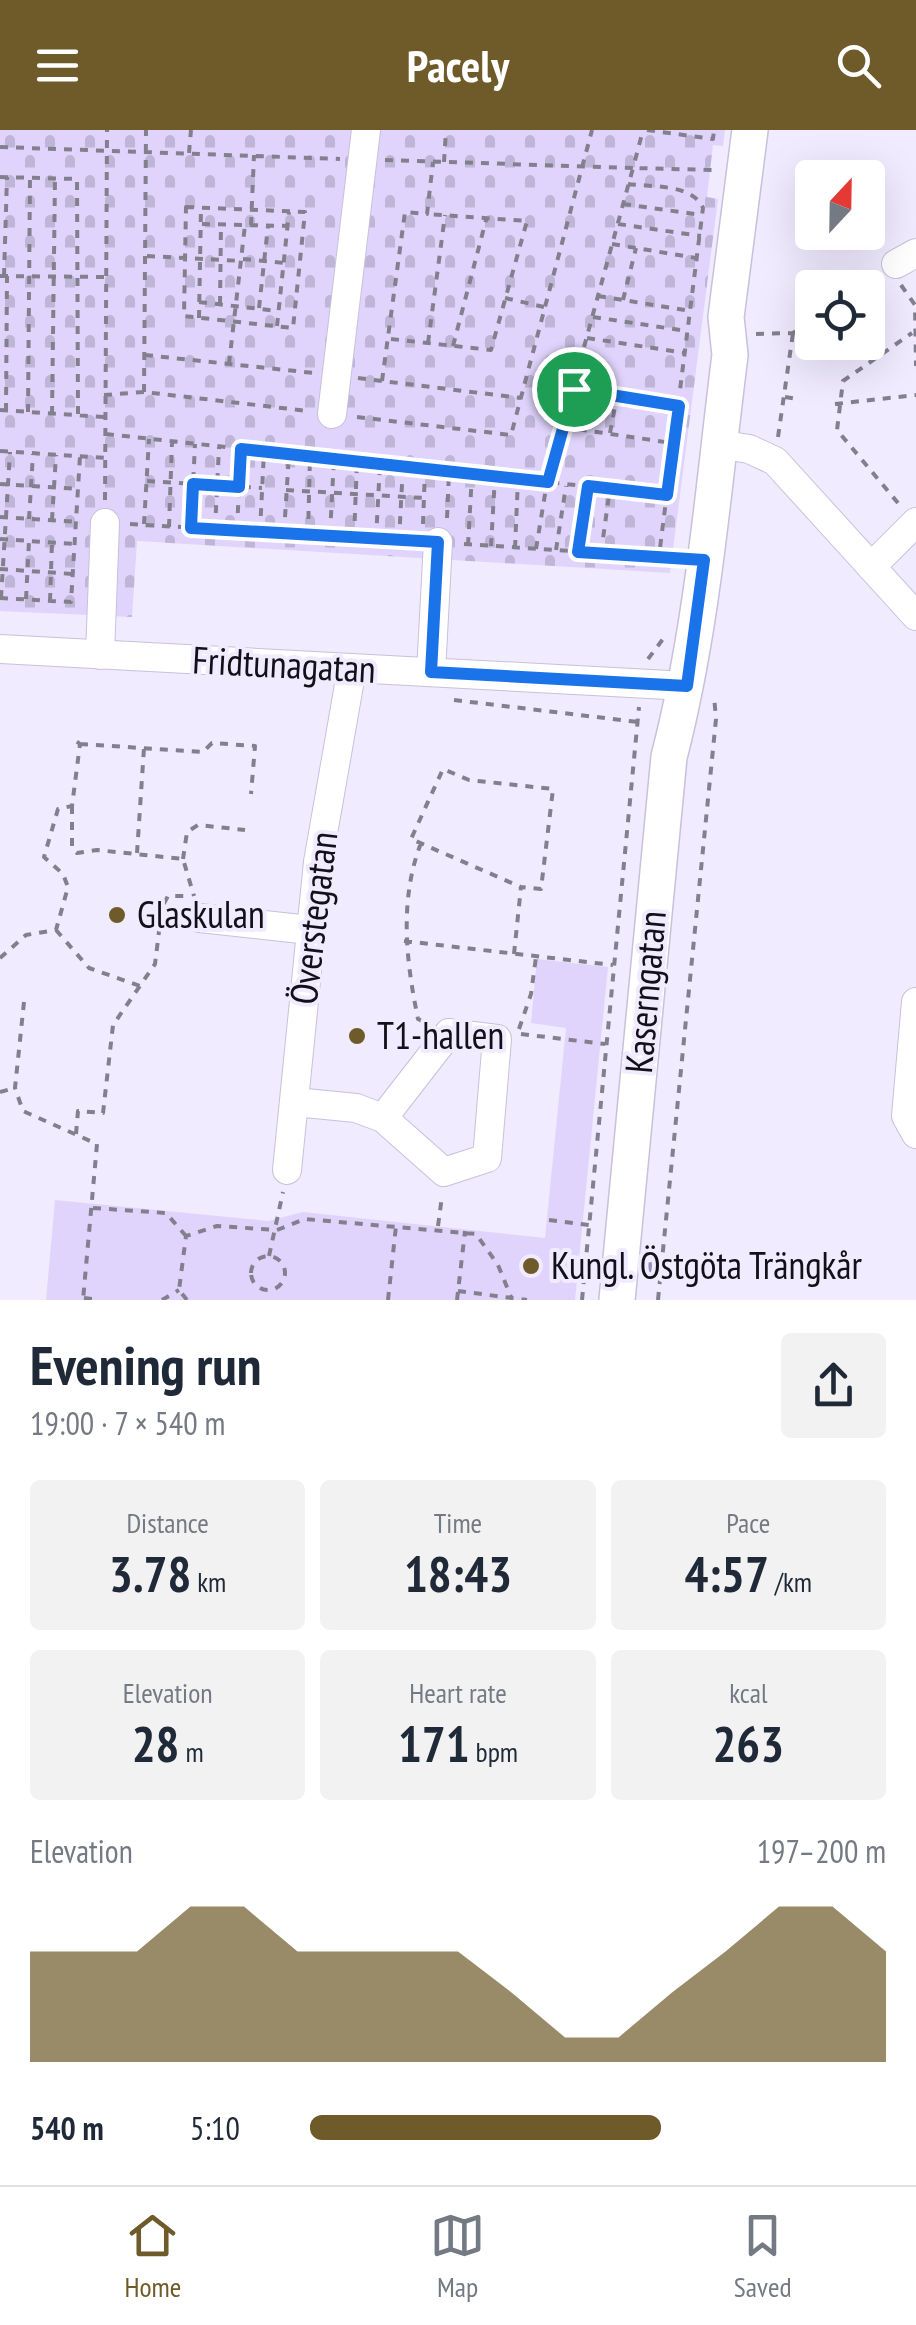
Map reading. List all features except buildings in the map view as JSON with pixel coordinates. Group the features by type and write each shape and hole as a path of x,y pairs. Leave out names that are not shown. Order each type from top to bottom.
{"main road":[{"name":"Kaserngatan","path":"739,344 726,317 750,130"},
{"name":"Kaserngatan","path":"635,1300 663,981 700,687 704,560 718,444 744,318 768,130"},
{"name":"Kaserngatan","path":"618,1300 669,757 700,687"}],"street":[{"path":"332,414 366,130"},
{"path":"718,444 749,449 775,462 916,616"},
{"path":"100,655 105,523"},
{"path":"871,568 911,526"},
{"path":"431,672 436,542"},
{"name":"Fridtunagatan","path":"0,649 700,687"},
{"name":"Överstegatan","path":"287,1170 310,930 352,668"},
{"path":"197,907 310,930"},
{"path":"916,1002 906,1116 916,1134"},
{"path":"294,1102 356,1108 382,1118 444,1172 487,1158 497,1038 449,1033 382,1118"}],"path":[{"path":"105,523 107,130"},
{"path":"104,395 144,392 146,130"},
{"path":"190,153 191,130"},
{"path":"444,162 446,130"},
{"path":"511,434 592,130"},
{"path":"536,549 548,482 645,130 712,139 714,130"},
{"path":"0,147 721,170"},
{"path":"230,364 252,210 254,156"},
{"path":"427,214 433,162"},
{"path":"78,415 78,178 3,177 3,411 104,417"},
{"path":"28,412 30,177"},
{"path":"52,414 55,178"},
{"path":"628,184 692,194 702,202 704,216 659,556"},
{"path":"623,204 704,216"},
{"path":"186,207 252,210 305,212 292,328 184,316 186,207"},
{"path":"199,318 201,208"},
{"path":"276,326 290,211"},
{"path":"382,381 391,338 405,212 527,221 491,350 391,338"},
{"path":"428,343 445,215"},
{"path":"453,346 486,219"},
{"path":"200,224 288,226"},
{"path":"220,304 222,224"},
{"path":"618,224 701,236"},
{"path":"259,308 268,226"},
{"path":"612,244 698,258"},
{"path":"622,300 636,248"},
{"path":"145,256 284,263"},
{"path":"903,266 914,305 916,366"},
{"path":"3,276 106,277"},
{"path":"598,296 691,311"},
{"path":"505,298 545,307"},
{"path":"199,302 278,311"},
{"path":"593,317 688,332"},
{"path":"911,526 898,498 837,430 843,381 912,332"},
{"path":"739,344 793,333 775,462"},
{"path":"587,338 686,353"},
{"path":"574,389 679,406"},
{"path":"838,404 916,395"},
{"path":"610,434 616,396"},
{"path":"784,397 797,399"},
{"path":"563,426 674,443"},
{"path":"106,434 667,495"},
{"path":"144,525 148,439"},
{"path":"169,526 172,442"},
{"path":"191,528 194,444"},
{"path":"215,529 219,446"},
{"path":"237,530 241,449"},
{"path":"0,451 106,458"},
{"path":"10,452 1,598 26,600 71,602 80,456"},
{"path":"260,532 264,452"},
{"path":"29,519 34,453"},
{"path":"284,533 288,454"},
{"path":"52,520 56,455"},
{"path":"308,535 310,456"},
{"path":"330,536 334,459"},
{"path":"354,538 357,462"},
{"path":"376,539 380,464"},
{"path":"399,540 403,466"},
{"path":"425,469 424,498 436,542"},
{"path":"436,542 449,471"},
{"path":"468,544 472,474"},
{"path":"491,546 495,476"},
{"path":"514,548 518,478"},
{"path":"146,480 262,488"},
{"path":"0,484 78,489"},
{"path":"556,550 567,484"},
{"path":"578,552 588,486"},
{"path":"601,553 610,488"},
{"path":"286,490 424,498"},
{"path":"3,517 704,560"},
{"path":"2,539 74,544"},
{"path":"26,600 29,541"},
{"path":"50,600 52,542"},
{"path":"2,569 73,574"},
{"path":"658,1300 716,719 700,687"},
{"path":"71,737 80,744 203,752 212,743 255,746 250,794"},
{"path":"80,744 72,806 72,848 76,853 183,859"},
{"path":"137,854 144,748"},
{"path":"443,769 469,780 553,789 541,889 521,887 411,839 443,769"},
{"path":"56,930 68,887 63,874 44,856 44,845 58,809 72,806"},
{"path":"197,907 183,859 187,832 198,824 246,830"},
{"path":"420,843 413,864 404,941 418,1019 449,1033"},
{"path":"514,954 521,887"},
{"path":"76,1134 78,1111 104,1113 112,1025 156,964 162,906 168,896 197,907"},
{"path":"0,958 26,935 56,930"},
{"path":"56,930 89,968 140,986"},
{"path":"404,941 613,965"},
{"path":"536,957 532,994 518,1034 605,1044"},
{"path":"24,1002 16,1088 23,1111 97,1144 83,1299 99,1300"},
{"path":"0,1092 16,1088"},
{"path":"270,1256 287,1170"},
{"path":"438,1228 444,1172"},
{"path":"93,1208 166,1213 186,1236 179,1290 187,1300"},
{"path":"186,1236 216,1226 277,1230 305,1219 465,1231 485,1242 510,1299"},
{"path":"549,1220 590,1226"},
{"path":"388,1300 396,1226"},
{"path":"457,1300 465,1231"},
{"path":"270,1256 282,1262 286,1275 280,1287 267,1290 255,1285 251,1272 257,1260 270,1256"},
{"path":"162,1300 179,1290"},
{"path":"264,1300 267,1290"},
{"path":"458,1291 527,1300"}],"green space":[{"path":"0,130 725,130 723,146 713,145 707,197 718,199 670,573 137,541 132,617 0,611"},
{"path":"537,959 608,967 575,1300 46,1300 55,1200 268,1221 303,1212 545,1238 566,1028 531,1023"}],"place":[{"name":"Glaskulan","path":"117,915"},
{"name":"T1-hallen","path":"357,1036"},
{"name":"Kungl. Östgöta Trängkår","path":"531,1266"}],"route":[{"path":"574,389 679,406 667,495 588,486 578,552 704,560 687,686 431,672 438,542 191,528 193,484 239,487 241,449 548,482 574,389"}]}
